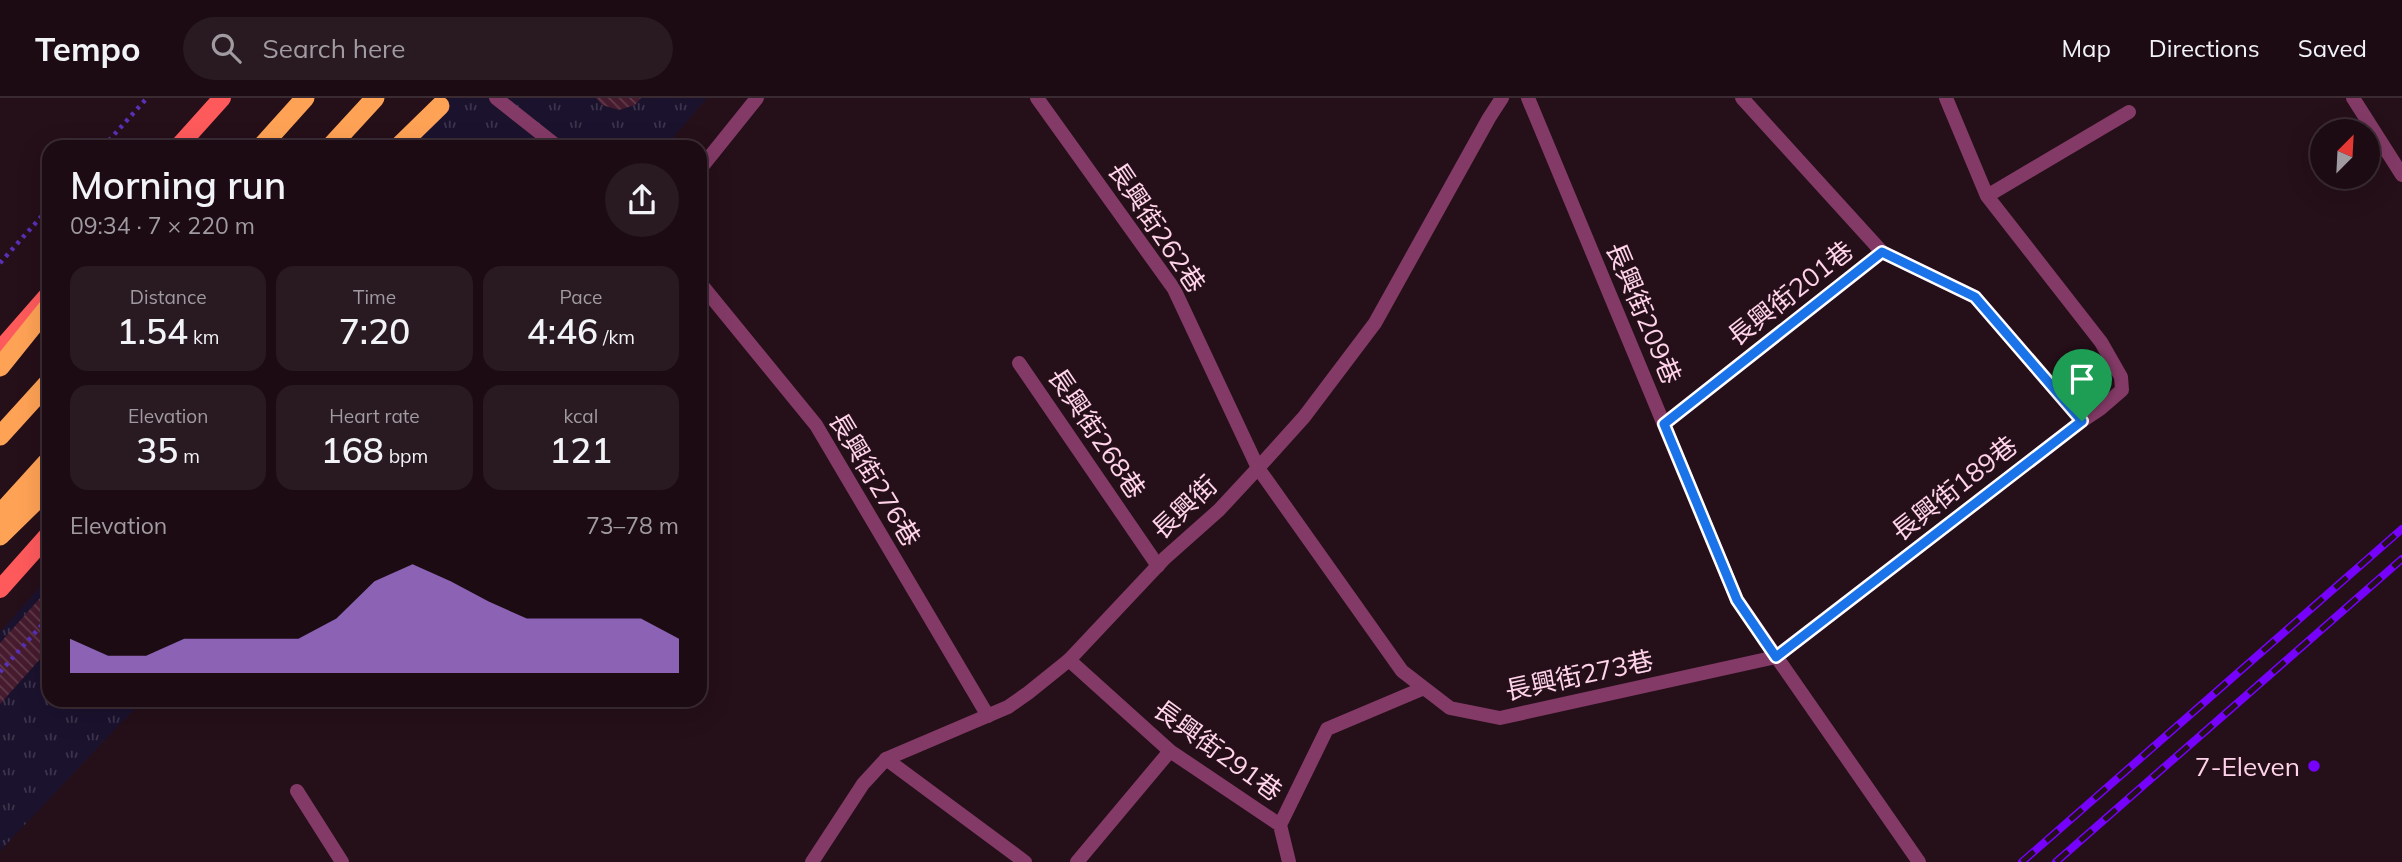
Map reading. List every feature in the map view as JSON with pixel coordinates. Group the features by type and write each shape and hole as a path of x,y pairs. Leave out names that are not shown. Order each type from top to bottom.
{"highway":[{"path":"267,140 305,98"},
{"path":"336,140 374,98"},
{"path":"406,140 444,102"},
{"path":"0,367 42,315"},
{"path":"0,436 42,390"},
{"path":"0,514 42,468"},
{"path":"0,536 42,495"}],"main road":[{"path":"184,140 222,98"},
{"path":"0,350 42,302"},
{"path":"0,589 42,542"}],"street":[{"path":"496,98 549,140"},
{"path":"707,160 757,98"},
{"name":"長興街262巷","path":"1037,98 1174,289 1258,468"},
{"name":"長興街","path":"812,862 863,784 886,759 1008,707 1028,693 1069,660 1158,566 1219,510 1258,468 1304,417 1375,323 1502,98"},
{"name":"長興街209巷","path":"1528,98 1737,600 1776,657"},
{"name":"長興街201巷","path":"1664,424 1882,252 1742,98"},
{"name":"長興街189巷","path":"1776,657 2122,390 2121,377 2101,342 1987,195 1946,98"},
{"path":"2353,98 2402,175"},
{"path":"1987,195 2129,112"},
{"path":"1882,252 1975,297 2082,421"},
{"name":"長興街276巷","path":"707,292 816,425 988,716"},
{"name":"長興街268巷","path":"1019,363 1158,566"},
{"name":"長興街273巷","path":"1258,468 1402,671 1450,708 1500,718 1776,657"},
{"path":"1776,657 1919,862"},
{"name":"長興街291巷","path":"1069,660 1170,751 1280,825 1289,862"},
{"path":"1280,825 1327,729 1424,688"},
{"path":"1077,862 1170,751"},
{"path":"886,759 1025,862"},
{"path":"297,791 342,862"}],"path":[{"path":"109,140 147,98"},
{"path":"0,263 42,216"},
{"path":"0,672 42,625"}],"green space":[{"path":"450,98 707,98 671,140 417,140"},
{"path":"42,585 42,707 136,707 0,851 0,632"}],"building":[{"path":"596,98 641,98 635,105 619,110 602,105"},
{"path":"42,596 42,657 0,704 0,643"}],"railway":[{"path":"2022,862 2402,529"},
{"path":"2056,862 2402,559"}],"place":[{"name":"7-Eleven","path":"2314,766"}],"route":[{"path":"1882,252 1975,297 2082,421 1776,657 1737,600 1664,424 1882,252"}]}
